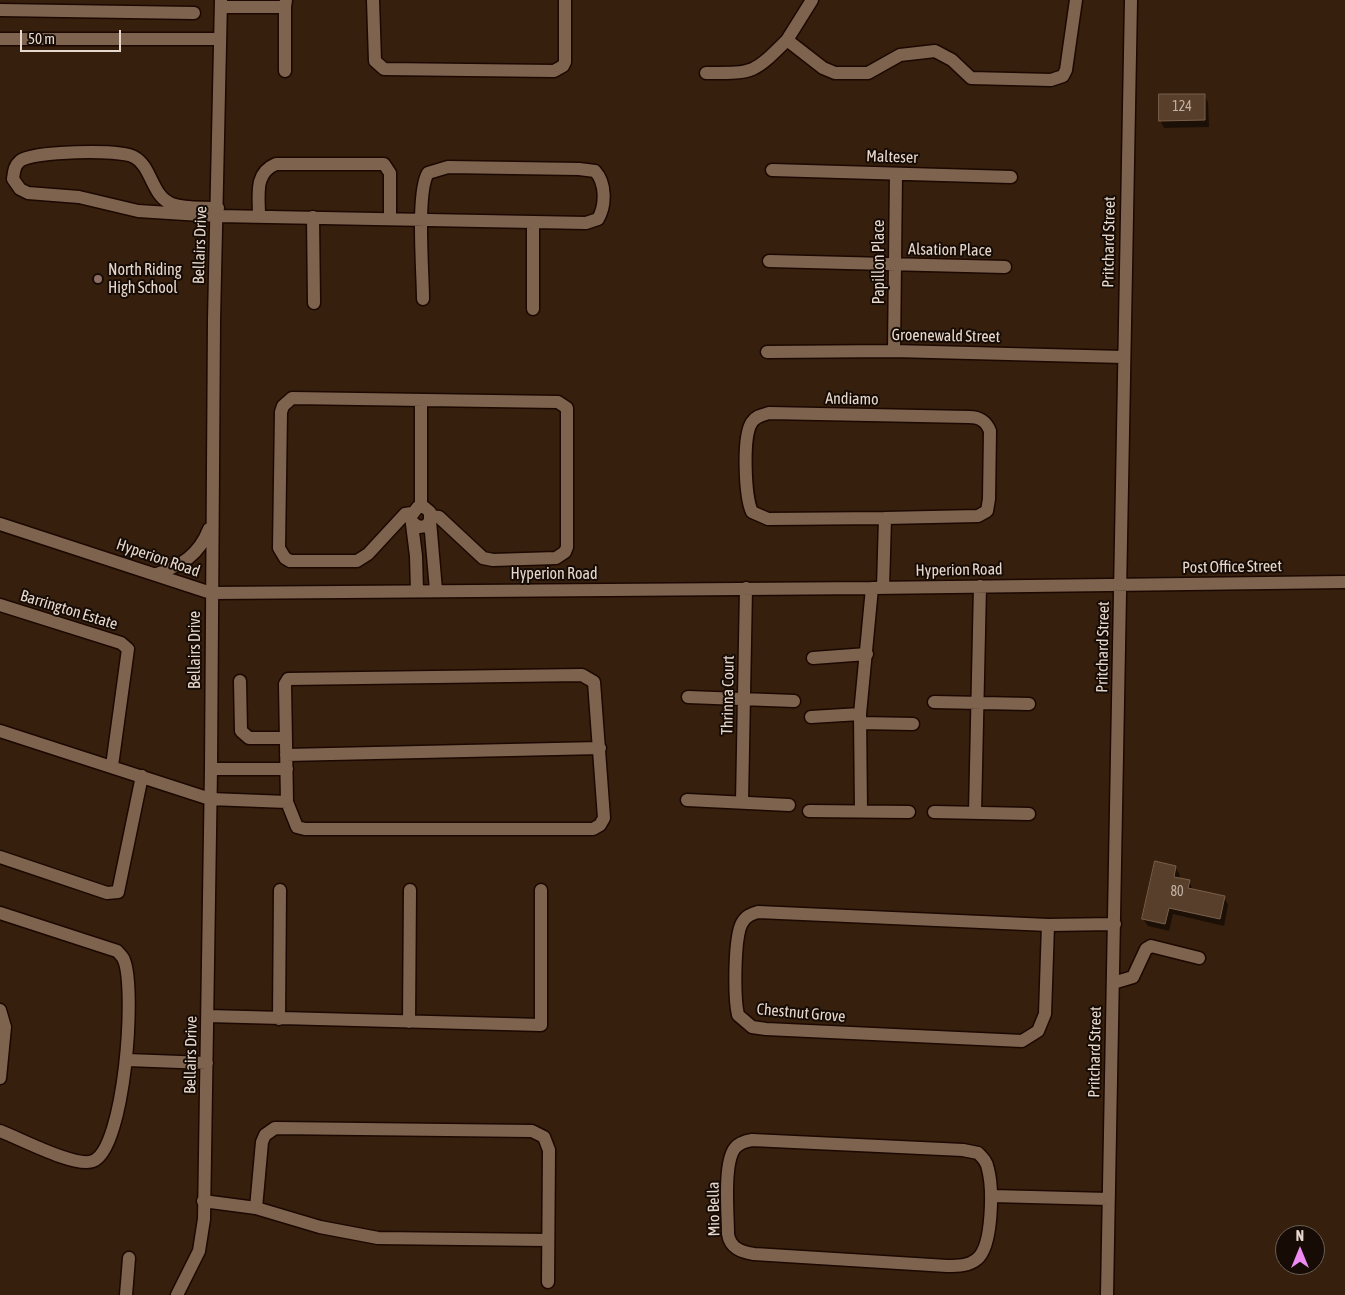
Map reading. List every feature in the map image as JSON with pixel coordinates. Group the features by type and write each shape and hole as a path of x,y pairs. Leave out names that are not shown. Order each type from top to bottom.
{"street":[{"path":"373,0 375,61 384,69 525,71 554,71 566,62 565,0"},
{"path":"706,73 742,73 756,69 787,40 812,0"},
{"path":"787,40 823,68 835,73 868,73 900,55 935,52 952,60 971,78 1056,79 1063,76 1066,70 1076,0"},
{"name":"Pritchard Street","path":"1107,1295 1120,584 1124,476 1123,357 1131,0"},
{"path":"221,4 286,4 285,71"},
{"name":"Bellairs Drive","path":"177,1295 199,1251 204,1219 211,769 211,521 221,4"},
{"path":"0,10 143,6 194,12"},
{"path":"0,39 220,39"},
{"path":"218,212 138,210 80,197 28,192 20,189 13,179 15,167 21,160 36,154 121,153 136,158 161,196 170,204 218,212 259,216 390,218 422,219 533,222 586,223 598,219 602,211 604,189 600,176 594,171 579,169 448,167 436,169 428,173 425,179 422,219 423,299"},
{"path":"259,216 259,180 264,170 270,166 286,163 384,164 390,173 390,218"},
{"name":"Malteser","path":"772,170 1010,177"},
{"name":"Papillon Place","path":"894,351 896,174"},
{"path":"313,217 314,304"},
{"path":"533,222 533,309"},
{"name":"Alsation Place","path":"769,261 1005,267"},
{"name":"Groenewald Street","path":"768,352 894,351 1123,357"},
{"path":"415,514 422,527 431,518 439,517 483,558 538,559 562,556 567,547 568,408 558,402 292,398 286,402 281,412 280,548 284,558 290,561 356,561 368,554 405,514 415,514 428,509 431,518 436,590"},
{"path":"417,591 415,514 421,400"},
{"name":"Andiamo","path":"769,414 977,417 987,425 990,432 989,498 983,515 885,518 768,519 752,512 747,494 746,437 753,421 762,415 769,414"},
{"path":"860,811 860,718 867,654 878,588 885,518"},
{"path":"157,574 174,568 194,555 206,537 211,521"},
{"name":"Hyperion Road","path":"0,524 211,593 878,588 1120,584"},
{"name":"Post Office Street","path":"1120,584 1345,582"},
{"path":"975,813 980,586"},
{"name":"Thrinna Court","path":"742,802 746,588"},
{"name":"Barrington Estate","path":"0,605 121,643 128,650 129,654 112,766"},
{"path":"813,658 867,654"},
{"path":"582,675 594,682 604,818 600,825 593,829 306,829 297,827 287,802 286,738 284,684 288,679 294,677 582,675"},
{"path":"240,682 242,731 244,736 249,738 286,738"},
{"path":"688,697 794,702"},
{"path":"934,702 1029,704"},
{"path":"811,718 860,718 913,724"},
{"path":"0,731 210,799 287,802"},
{"path":"286,756 600,748"},
{"path":"211,769 287,769"},
{"path":"0,857 107,893 118,892 142,776"},
{"path":"687,800 789,805"},
{"path":"808,811 909,812"},
{"path":"934,812 1029,814"},
{"path":"279,1019 280,890"},
{"path":"409,1022 410,890"},
{"path":"208,1016 542,1026 541,890"},
{"name":"Chestnut Grove","path":"1048,925 1045,1014 1038,1031 1022,1041 766,1029 752,1027 738,1015 736,996 740,928 750,915 758,912 1048,925 1115,924"},
{"path":"0,913 118,951 124,959 127,978 127,1060 114,1123 105,1147 93,1161 76,1161 0,1130"},
{"path":"1113,983 1133,977 1146,949 1151,946 1199,958"},
{"path":"0,1010 5,1027 0,1078"},
{"path":"127,1060 207,1063"},
{"path":"256,1208 262,1142 265,1135 275,1128 532,1131 544,1137 549,1150 548,1282"},
{"name":"Mio Bella","path":"743,1142 971,1151 978,1153 988,1168 992,1196 984,1250 977,1260 960,1266 754,1254 737,1250 729,1240 728,1234 729,1166 736,1147 743,1142"},
{"path":"992,1196 1108,1199"},
{"path":"203,1201 256,1208 320,1227 378,1238 547,1240"},
{"path":"126,1295 129,1258"}],"building":[{"path":"1159,94 1205,94 1205,120 1159,121"},
{"path":"1155,861 1176,866 1174,877 1190,880 1188,888 1225,896 1220,919 1169,908 1165,924 1142,919"}],"place":[{"name":"North Riding High School","path":"98,279"}]}
